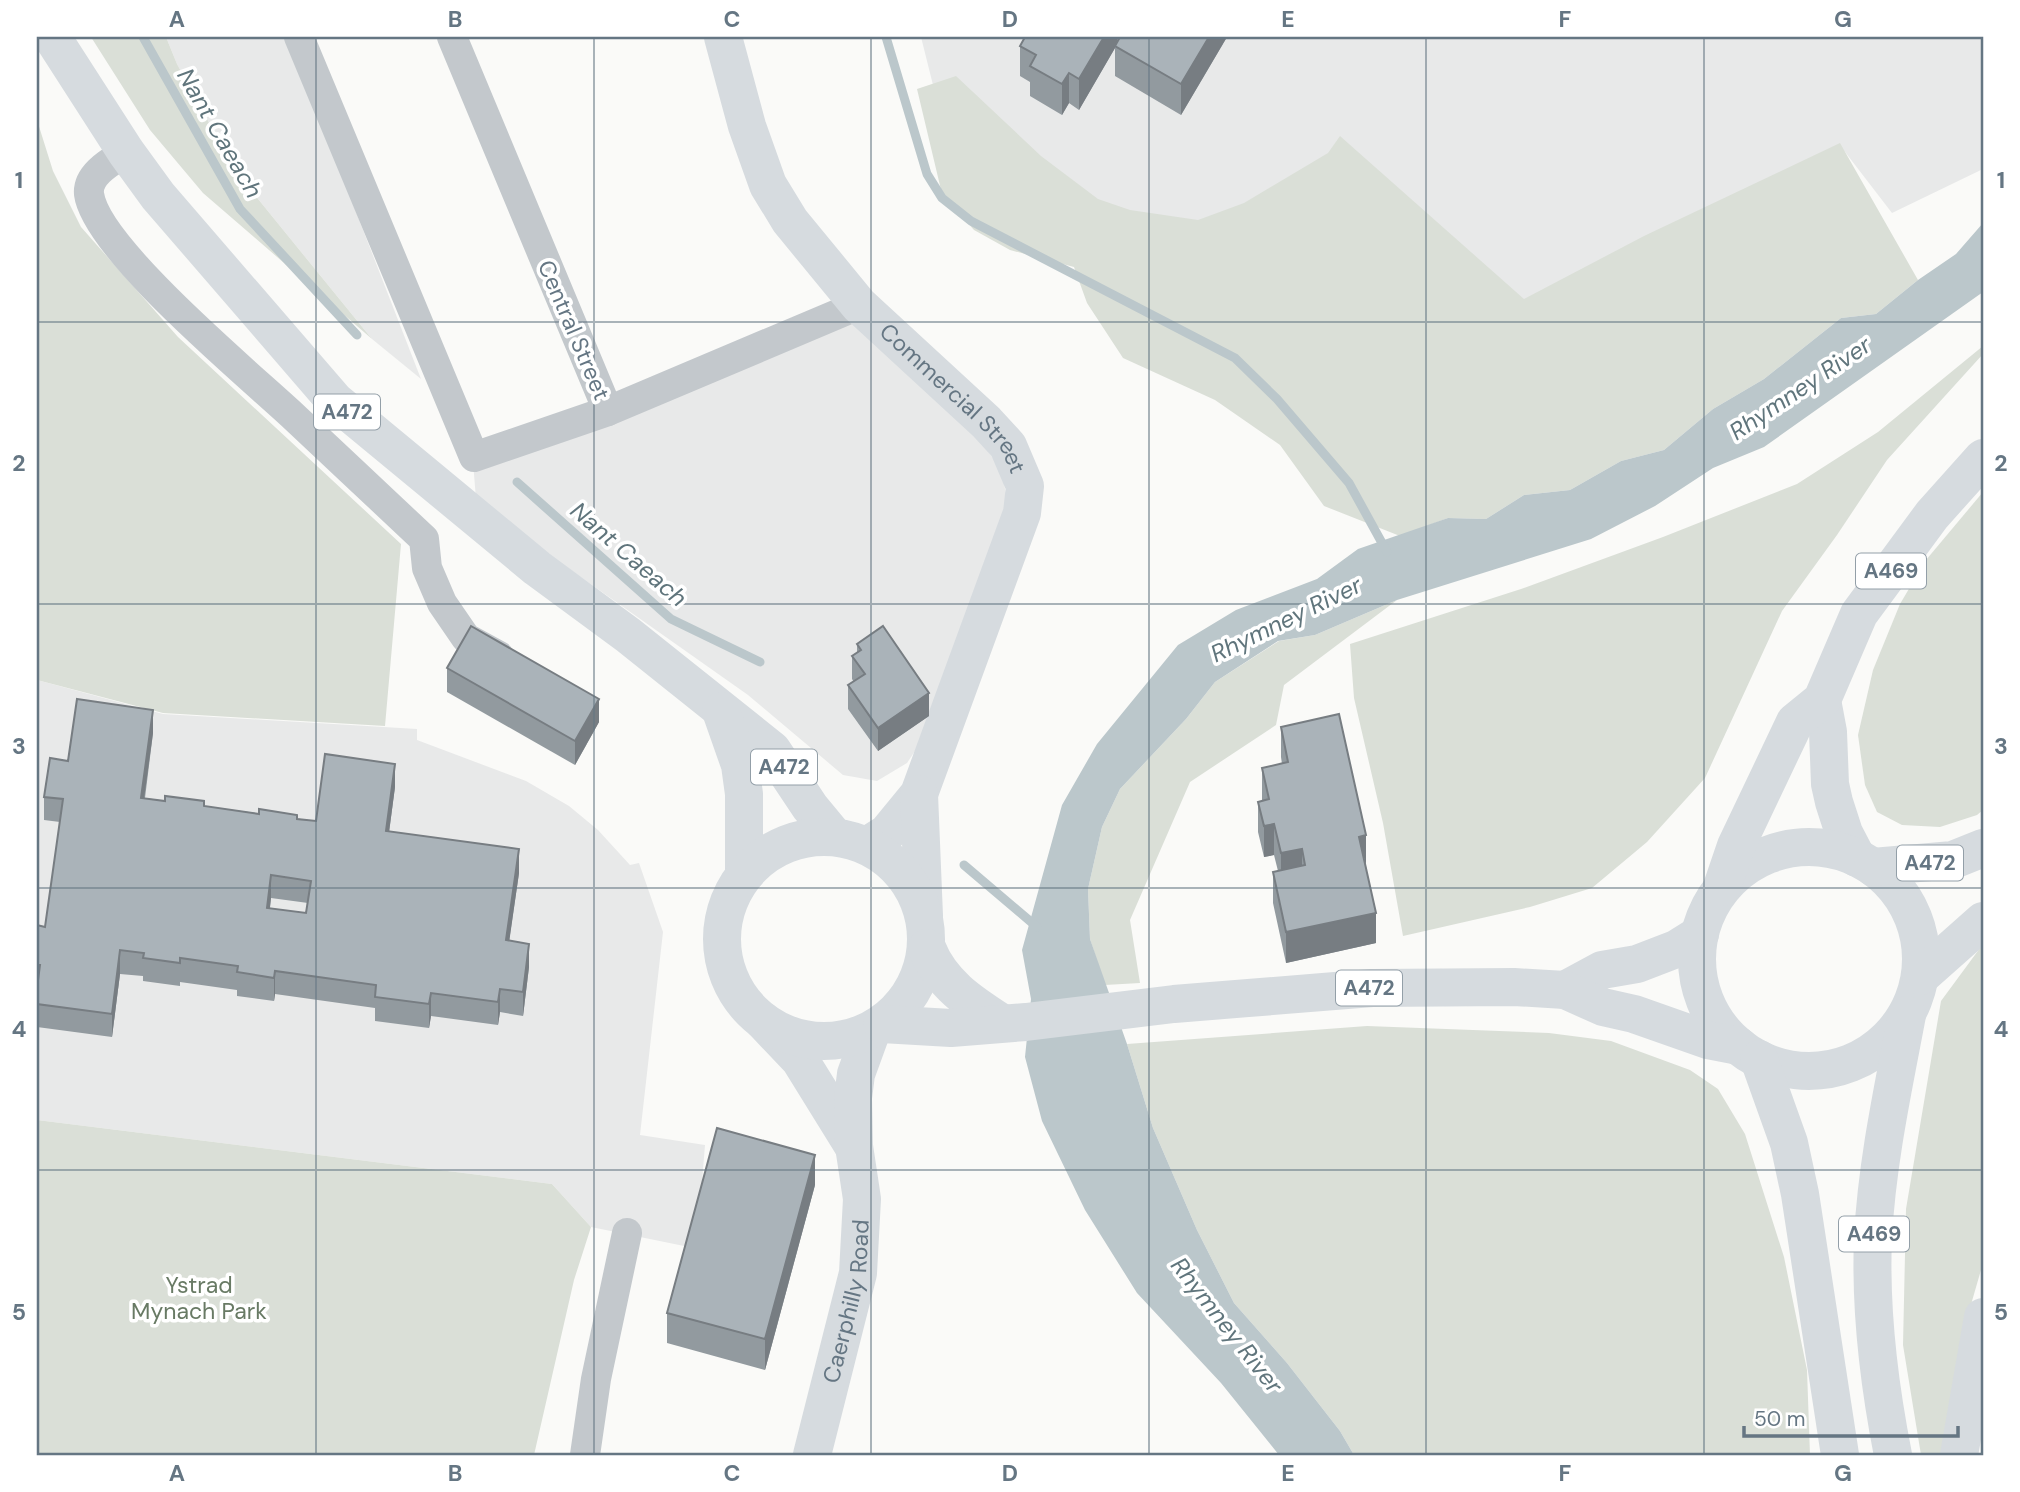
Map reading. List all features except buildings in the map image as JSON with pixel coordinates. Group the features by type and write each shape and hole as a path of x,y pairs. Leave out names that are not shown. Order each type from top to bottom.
{"main road":[{"name":"A472","path":"51,37 158,196 335,401 537,568 628,635 772,750 810,807 851,841"},
{"name":"Commercial Street","path":"723,37 747,126 768,186 790,222 859,305 986,422 1007,446 1025,486 1022,513 919,793 887,833 851,841"},
{"name":"A469","path":"1721,890 1736,846 1796,722 1822,700 1859,614 1932,515 1983,458"},
{"path":"1822,700 1828,732 1833,802 1844,833 1865,863 1892,884 1907,904 1921,951 1916,996 1907,1015 1890,1037 1868,1055 1842,1066 1814,1071 1786,1068 1749,1053 1721,1029 1708,1007 1700,984 1697,959 1700,934 1712,904 1721,890 1749,865 1783,850 1821,848 1865,863"},
{"name":"A472","path":"721,711 740,765 744,793 744,873"},
{"name":"Commercial Street","path":"919,793 925,932"},
{"path":"925,932 922,970 913,991 899,1009 877,1027 845,1039 816,1041 788,1035 763,1021 739,998 725,967 721,934 727,902 744,873 770,850 800,838 851,841 894,863 913,887 925,932 933,964 948,985 971,1003 1014,1023"},
{"name":"A472","path":"1865,863 1953,860 1983,848"},
{"path":"1920,975 1983,921"},
{"path":"1565,990 1602,970 1637,964 1676,949 1700,934"},
{"name":"A472","path":"877,1027 951,1028 1174,1004 1372,988 1502,987 1565,990 1603,1007 1634,1014 1749,1053"},
{"name":"A469","path":"1894,1455 1882,1388 1874,1314 1873,1237 1881,1154 1907,1015"},
{"name":"Caerphilly Road","path":"763,1021 800,1060 854,1146"},
{"name":"Caerphilly Road","path":"812,1455 858,1273 862,1199 854,1146 853,1098 856,1074 877,1027"},
{"name":"A469","path":"1749,1053 1789,1143 1800,1194 1840,1455"},
{"path":"1959,1455 1983,1317"}],"street":[{"path":"299,37 474,457 608,411"},
{"name":"Central Street","path":"452,37 608,411 859,305"},
{"path":"126,152 104,166 92,180 89,192 102,224 145,280 424,539 427,568 442,603 466,638 526,670"},
{"path":"585,1455 596,1379 627,1233"}],"shaded area":[{"path":"166,37 288,37 421,379 372,339 236,172 177,64"},
{"path":"921,37 1983,37 1983,169 1892,213 1842,148 1514,352 1202,310 935,93"},
{"path":"847,311 974,433 996,462 1003,477 1006,495 1006,511 919,745 907,763 877,781 843,775 748,695 524,537 476,499 473,462"},
{"path":"37,680 163,714 417,729 417,740 526,781 569,806 598,830 630,865 639,863 663,932 640,1135 705,1145 699,1218 689,1247 591,1227 552,1184 37,1120"}],"green space":[{"path":"91,37 166,37 177,64 236,172 372,339 203,193 150,130"},
{"path":"956,76 1041,156 1098,199 1130,210 1198,220 1244,203 1328,153 1340,136 1524,299 1644,236 1840,143 1918,280 1876,314 1841,318 1764,379 1713,409 1664,450 1621,461 1570,490 1524,495 1486,519 1448,518 1400,536 1324,506 1280,445 1215,400 1123,358 1087,303 1074,267 1010,250 974,230 942,194 917,89"},
{"path":"37,120 53,171 81,227 178,337 401,544 385,726 163,713 37,680"},
{"path":"1983,346 1983,354 1887,460 1782,611 1705,778 1647,842 1592,888 1530,907 1403,936 1383,823 1354,698 1350,644 1521,589 1797,484 1878,432"},
{"path":"1983,492 1983,810 1977,815 1940,827 1902,825 1877,812 1865,785 1858,735 1873,670 1900,604 1926,560"},
{"path":"1397,600 1284,685 1276,725 1190,782 1130,920 1140,983 1105,985 1090,939 1088,889 1102,827 1120,789 1186,719 1215,682 1279,641 1315,635"},
{"path":"1983,944 1983,1263 1970,1308 1947,1455 1921,1455 1903,1345 1906,1209 1941,1001"},
{"path":"1367,1026 1549,1033 1611,1041 1690,1070 1718,1089 1745,1134 1784,1257 1807,1370 1810,1455 1354,1455 1340,1431 1287,1363 1234,1303 1197,1230 1153,1128 1127,1044"},
{"name":"Ystrad Mynach Park","path":"37,1120 552,1184 591,1227 574,1280 534,1455 37,1455"}],"water":[{"name":"Rhymney River","path":"1983,223 1983,292 1764,447 1713,468 1655,506 1591,539 1397,600 1315,635 1278,641 1215,682 1186,719 1120,789 1102,827 1088,889 1090,939 1153,1128 1197,1230 1234,1303 1287,1363 1340,1431 1354,1455 1279,1455 1221,1383 1137,1293 1085,1210 1042,1121 1025,1057 1031,999 1022,950 1062,805 1097,744 1178,645 1236,610 1317,579 1358,549 1448,518 1486,519 1524,495 1570,490 1621,461 1664,450 1713,409 1764,379 1841,318 1876,314 1956,254"}],"waterway":[{"name":"Nant Caeach","path":"143,37 240,209 357,335"},
{"path":"886,37 927,174 942,198 971,221 1235,358 1277,399 1349,483 1387,552"},
{"name":"Nant Caeach","path":"517,482 671,619 760,662"},
{"name":"Nant Caeach","path":"964,865 1037,927"}]}
